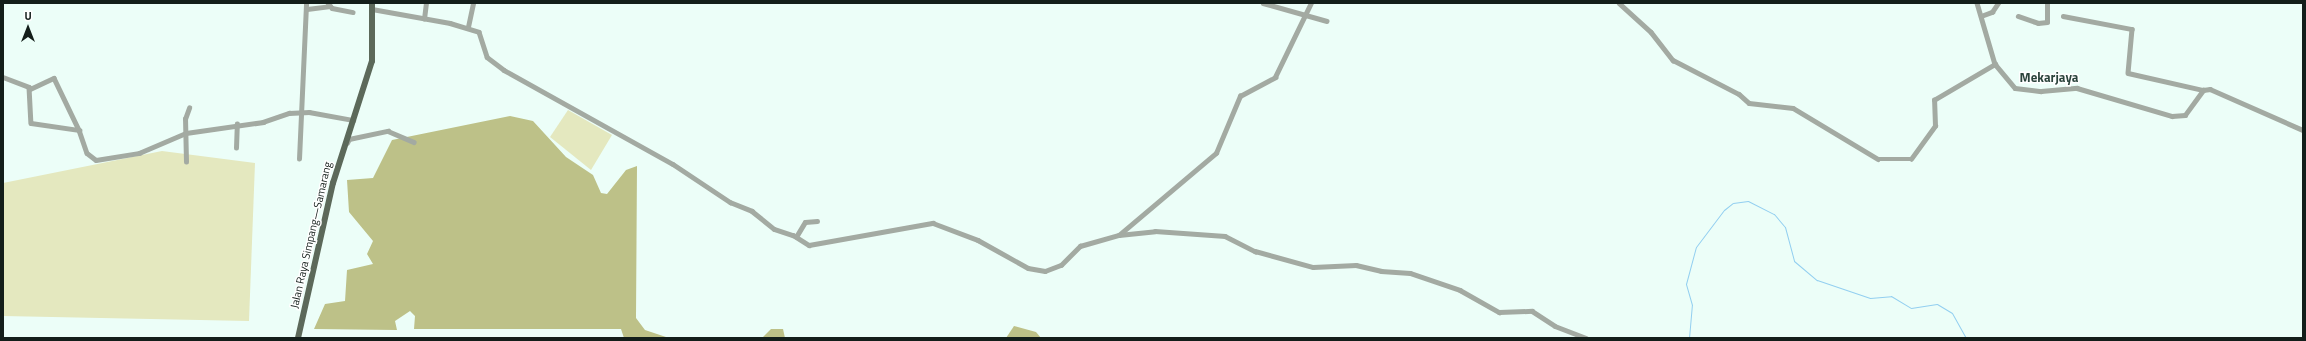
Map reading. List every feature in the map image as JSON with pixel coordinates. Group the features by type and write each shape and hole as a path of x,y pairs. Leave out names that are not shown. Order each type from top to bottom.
{"main road":[{"name":"Jalan Raya Simpang—Samarang","path":"298,338 346,138 372,61 372,6"}],"street":[{"path":"298,159 307,9 306,3"},
{"path":"424,19 426,3"},
{"path":"468,27 473,3"},
{"path":"1263,3 1307,15 1323,17 1327,21"},
{"path":"1119,235 1214,155 1240,96 1272,81 1307,15 1311,3"},
{"path":"1619,3 1651,32 1669,58 1739,94 1751,103 1788,106 1872,157 1907,160 1922,148 1935,126 1934,100 1995,64"},
{"path":"1977,3 1995,64 2015,88 2041,91 2076,88 2167,116 2185,115 2203,90"},
{"path":"1981,16 1992,12 1998,3"},
{"path":"2018,16 2038,23 2047,22 2047,3"},
{"path":"307,9 329,4 353,12"},
{"path":"372,6 424,19 468,27 480,33 487,57 504,70 673,164 735,204 747,208 774,229 813,245 933,223 978,240 1028,268 1045,271 1061,266 1080,246 1119,235 1155,232 1225,236 1260,253 1313,267 1356,265 1381,271 1410,273 1460,290 1499,312 1532,311 1555,326 1586,338"},
{"path":"2063,16 2132,29 2128,73 2203,90 2213,90 2303,130"},
{"path":"3,77 30,89 54,78 90,158 102,161 139,152 186,133 301,112 353,120"},
{"path":"30,89 31,122 78,130"},
{"path":"186,162 186,133 189,108"},
{"path":"236,146 237,124"},
{"path":"344,146 349,139 386,131 414,142"},
{"path":"796,237 805,222 817,221"}],"green space":[{"path":"568,110 612,135 591,170 550,137"},
{"path":"510,116 533,121 566,157 593,175 601,193 607,194 626,170 637,166 636,318 645,330 669,338 624,338 621,329 414,329 415,316 410,311 395,321 397,330 314,329 325,304 345,301 347,270 373,264 367,254 373,241 349,212 347,180 373,178 392,140"},
{"path":"162,151 255,163 249,321 3,316 3,183"},
{"path":"1014,326 1036,332 1041,338 1006,338"},
{"path":"771,329 783,329 785,338 762,338"}],"waterway":[{"path":"1689,338 1692,305 1686,284 1696,247 1724,210 1733,203 1748,201 1774,214 1785,227 1794,261 1817,280 1870,298 1891,296 1911,308 1937,304 1952,313 1966,338"}],"district":[{"name":"Mekarjaya","path":"2049,77"}]}
